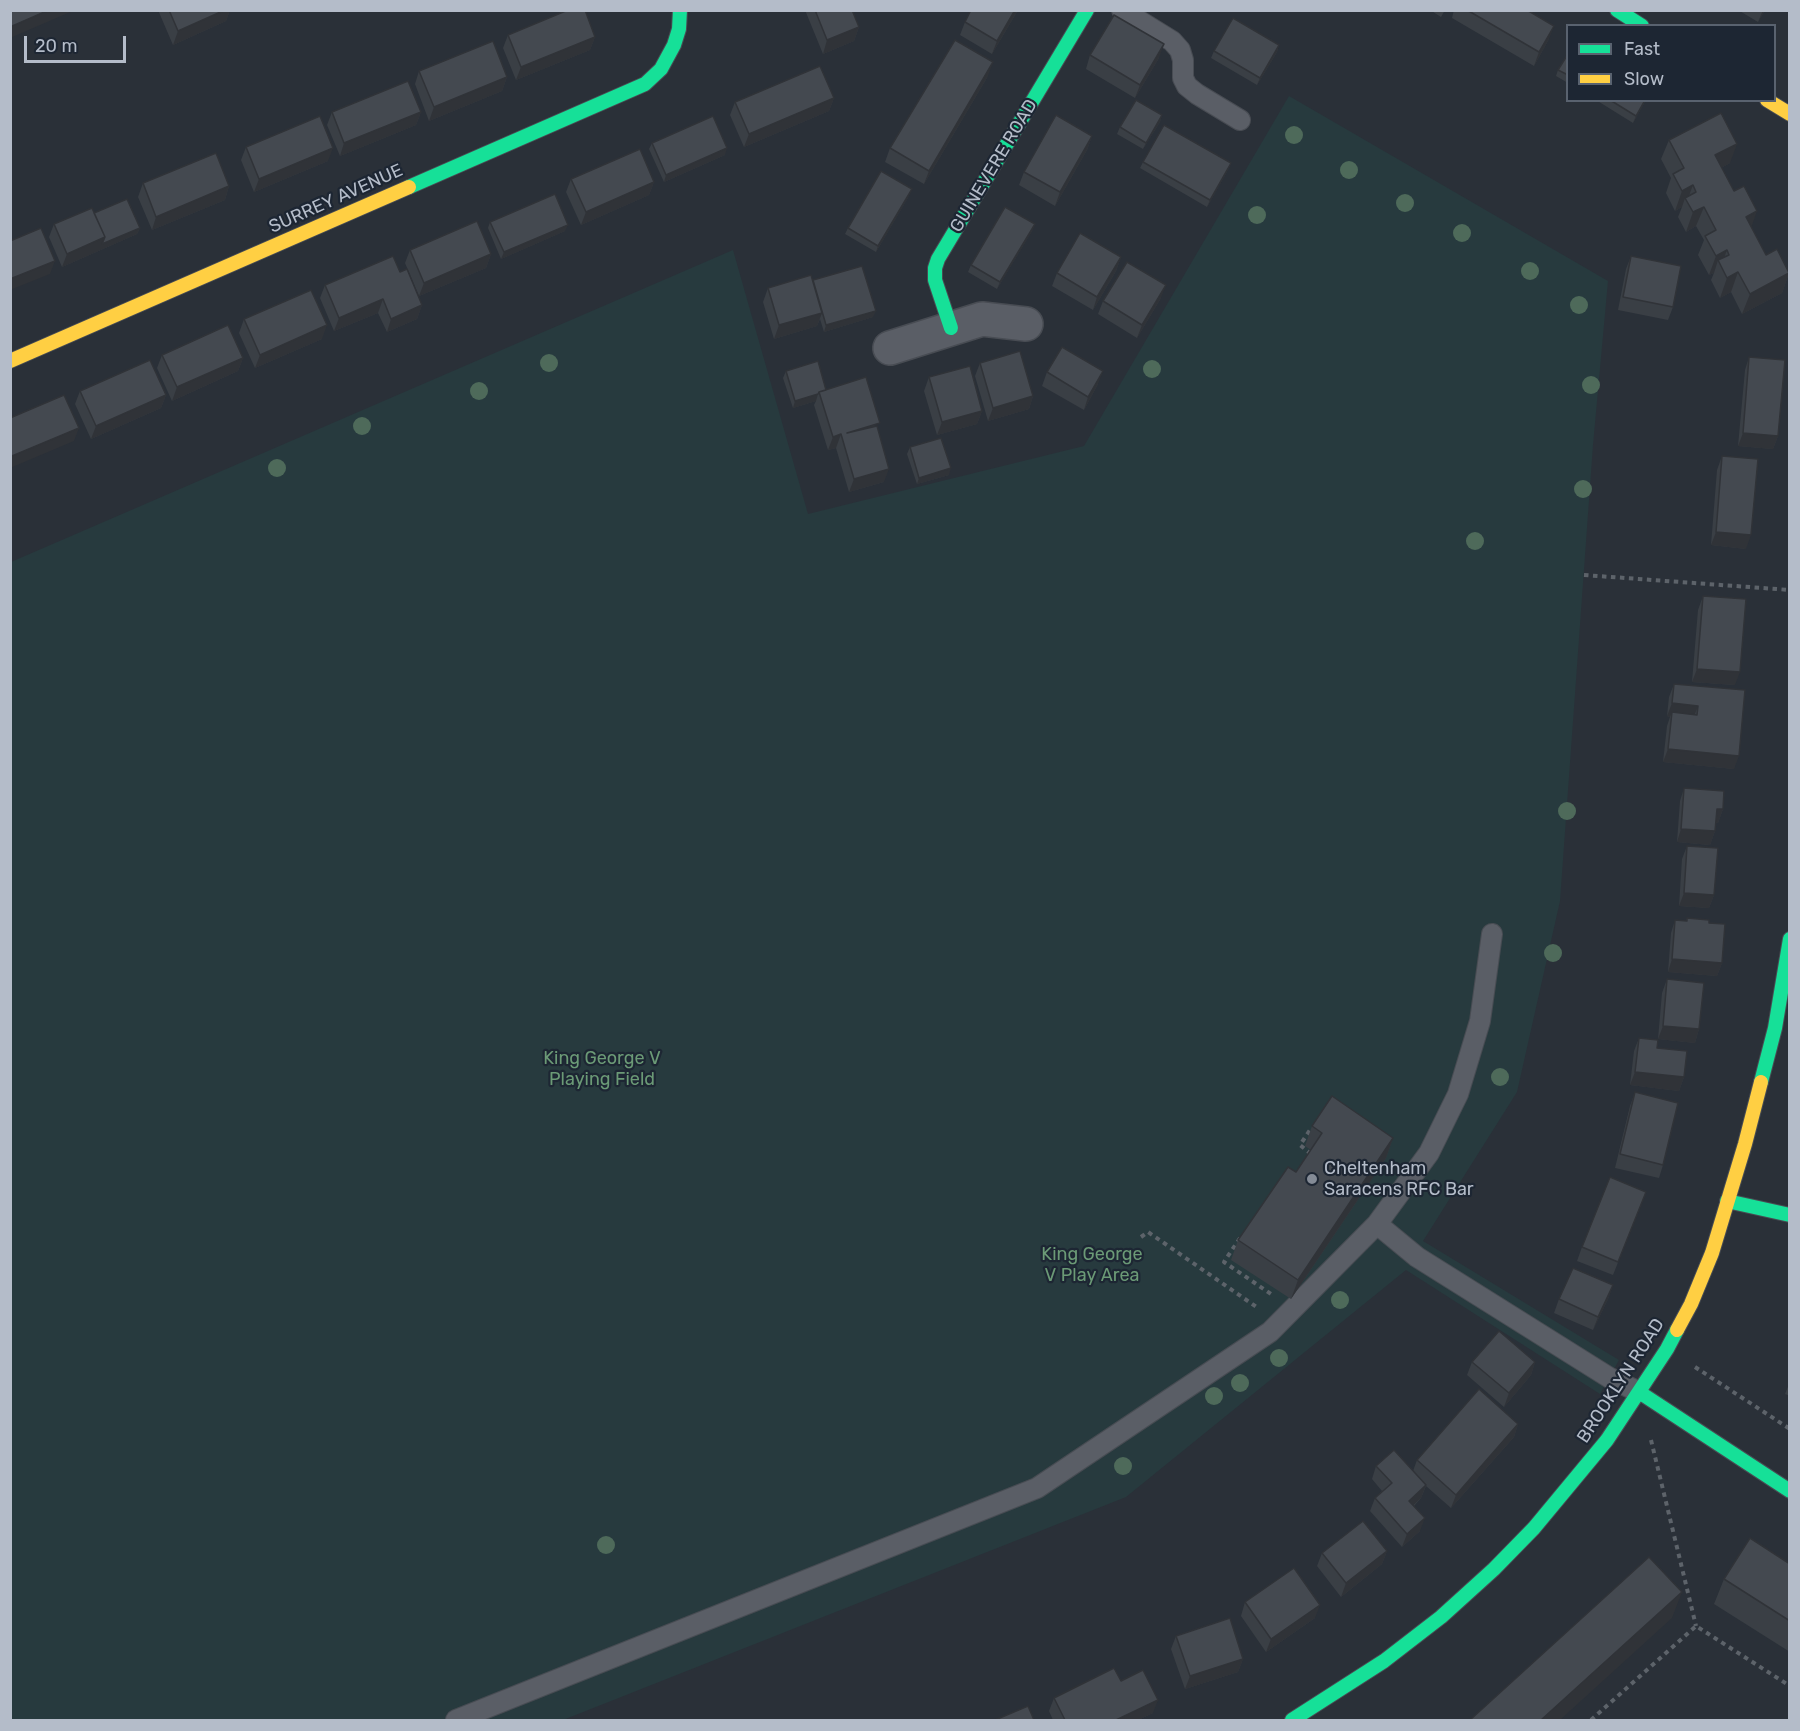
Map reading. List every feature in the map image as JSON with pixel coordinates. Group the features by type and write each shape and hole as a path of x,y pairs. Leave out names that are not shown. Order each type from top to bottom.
{"street":[{"name":"SURREY AVENUE","path":"10,361 639,86 655,76 666,60 679,28 680,10"},
{"name":"GUINEVERE ROAD","path":"951,328 935,280 938,259 1087,10"},
{"path":"1617,10 1639,24"},
{"path":"1770,102 1790,114"},
{"path":"890,348 982,320 1026,324"},
{"name":"BROOKLYN ROAD","path":"1292,1720 1384,1661 1441,1617 1494,1569 1534,1528 1607,1440 1667,1349 1691,1304 1708,1263 1727,1201 1761,1087 1775,1028 1790,939"},
{"path":"1727,1201 1790,1215"},
{"path":"1639,1392 1790,1491"}],"lane":[{"path":"1122,10 1172,41 1180,50 1183,60 1183,78 1187,86 1240,120"},
{"path":"456,1720 1037,1488 1270,1332 1377,1224 1429,1153 1458,1094 1480,1021 1492,934"},
{"path":"1377,1224 1417,1257 1610,1377 1639,1392"}],"path":[{"path":"1584,575 1790,590"},
{"path":"1306,1162 1311,1153 1300,1145 1317,1119"},
{"path":"1141,1237 1148,1232 1278,1323"},
{"path":"1242,1235 1224,1262 1293,1309"},
{"path":"1667,1349 1790,1429"},
{"path":"1639,1392 1696,1626 1790,1686"},
{"path":"1591,1720 1696,1626"}],"green space":[{"name":"King George V Playing Field","path":"1289,96 1608,281 1593,445 1560,901 1517,1092 1423,1241 1619,1360 1600,1394 1406,1270 1126,1497 563,1720 11,1720 11,562 733,250 808,514 1084,446"}],"building":[{"path":"10,10 49,10 10,27"},
{"path":"169,10 225,10 178,31"},
{"path":"568,10 585,10 595,37 521,67 508,35"},
{"path":"815,10 852,10 859,27 827,40"},
{"path":"971,10 1015,10 997,41 965,22"},
{"path":"1467,10 1527,10 1554,26 1539,52"},
{"path":"1114,15 1164,44 1140,85 1090,55"},
{"path":"1233,18 1279,45 1260,78 1214,51"},
{"path":"955,40 993,62 929,171 890,148"},
{"path":"493,41 507,77 434,107 419,71"},
{"path":"1566,57 1566,74 1558,70"},
{"path":"820,66 834,98 749,134 735,102"},
{"path":"408,81 421,112 344,143 332,112"},
{"path":"1136,100 1162,115 1146,143 1120,127"},
{"path":"1613,102 1644,102 1636,116"},
{"path":"1721,113 1737,144 1715,155 1734,191 1744,186 1757,211 1746,217 1766,255 1777,249 1789,273 1750,294 1738,272 1727,278 1718,260 1729,255 1727,250 1716,256 1705,236 1716,230 1704,207 1693,212 1685,198 1696,192 1693,185 1682,191 1673,174 1684,168 1669,140"},
{"path":"1056,115 1092,136 1060,192 1024,172"},
{"path":"320,116 333,148 259,179 246,147"},
{"path":"713,116 727,148 666,175 652,143"},
{"path":"1164,125 1231,163 1210,200 1143,162"},
{"path":"640,149 654,182 586,212 571,179"},
{"path":"216,153 229,186 156,217 143,183"},
{"path":"881,171 912,189 878,246 848,228"},
{"path":"555,194 568,225 504,252 490,222"},
{"path":"127,199 140,228 102,244 105,237 94,213"},
{"path":"1005,207 1035,224 1000,282 971,265"},
{"path":"92,208 105,237 67,254 54,224"},
{"path":"477,221 491,254 424,283 410,250"},
{"path":"41,228 55,261 10,279 10,241"},
{"path":"1080,233 1121,257 1097,297 1057,273"},
{"path":"393,256 400,272 407,269 422,305 391,319 383,299 339,318 325,285"},
{"path":"1631,256 1681,266 1673,307 1623,297"},
{"path":"1127,262 1166,285 1142,325 1103,301"},
{"path":"862,266 876,311 826,325 813,280"},
{"path":"811,275 822,313 779,325 768,288"},
{"path":"311,290 327,325 260,355 244,319"},
{"path":"228,325 243,358 177,387 162,355"},
{"path":"1062,347 1103,371 1088,397 1047,372"},
{"path":"1020,351 1033,396 993,408 980,363"},
{"path":"1749,357 1785,360 1778,436 1743,433"},
{"path":"150,360 166,395 96,426 80,391"},
{"path":"818,361 826,390 795,401 786,371"},
{"path":"970,366 982,411 942,422 929,377"},
{"path":"866,377 880,423 847,433 877,426 889,469 854,479 841,434 833,437 819,392"},
{"path":"64,395 79,428 12,456 10,453 10,418"},
{"path":"941,438 951,468 919,478 910,447"},
{"path":"1722,456 1758,459 1751,535 1716,532"},
{"path":"1703,596 1746,599 1740,672 1697,669"},
{"path":"1674,684 1745,690 1739,756 1668,749 1672,712 1697,715 1698,706 1672,703"},
{"path":"1684,788 1724,791 1723,809 1717,809 1715,831 1681,829"},
{"path":"1687,846 1718,848 1714,895 1684,893"},
{"path":"1687,918 1725,924 1722,963 1672,959 1675,920 1687,921"},
{"path":"1667,979 1704,983 1699,1029 1663,1026"},
{"path":"1639,1038 1658,1040 1657,1048 1687,1051 1684,1077 1635,1072"},
{"path":"1635,1092 1678,1103 1663,1165 1620,1154"},
{"path":"1332,1096 1393,1138 1298,1280 1238,1240 1288,1167 1296,1172 1322,1133 1312,1126"},
{"path":"1610,1177 1646,1192 1618,1262 1582,1247"},
{"path":"1573,1268 1613,1285 1598,1317 1559,1299"},
{"path":"1499,1331 1535,1362 1509,1393 1472,1362"},
{"path":"1479,1389 1518,1424 1456,1495 1417,1460"},
{"path":"1394,1450 1426,1485 1409,1501 1425,1518 1407,1534 1375,1498 1392,1483 1376,1466"},
{"path":"1363,1521 1387,1551 1346,1583 1322,1553"},
{"path":"1750,1538 1790,1564 1790,1621 1724,1579"},
{"path":"1649,1557 1682,1592 1541,1720 1470,1720"},
{"path":"1294,1568 1320,1605 1271,1639 1245,1602"},
{"path":"1230,1618 1243,1659 1190,1676 1176,1636"},
{"path":"1114,1668 1121,1681 1143,1670 1158,1700 1116,1720 1065,1720 1054,1698"},
{"path":"1028,1706 1034,1720 995,1720"}],"traffic: fast":[{"path":"409,187 645,84 661,69 674,45 679,29 680,10"},
{"path":"951,328 935,280 938,259 1087,10"},
{"path":"1617,10 1639,24"},
{"path":"1761,1082 1775,1028 1790,939"},
{"path":"1727,1201 1790,1215"},
{"path":"1292,1720 1384,1661 1441,1617 1494,1569 1534,1528 1607,1440 1677,1330"},
{"path":"1639,1392 1790,1491"}],"traffic: slow":[{"path":"1770,102 1790,114"},
{"path":"10,361 409,187"},
{"path":"1677,1330 1691,1304 1712,1253 1761,1082"}],"place":[{"name":"Cheltenham Saracens RFC Bar","path":"1312,1179"}],"park label":[{"name":"King George V Play Area","path":"1092,1265"}]}
